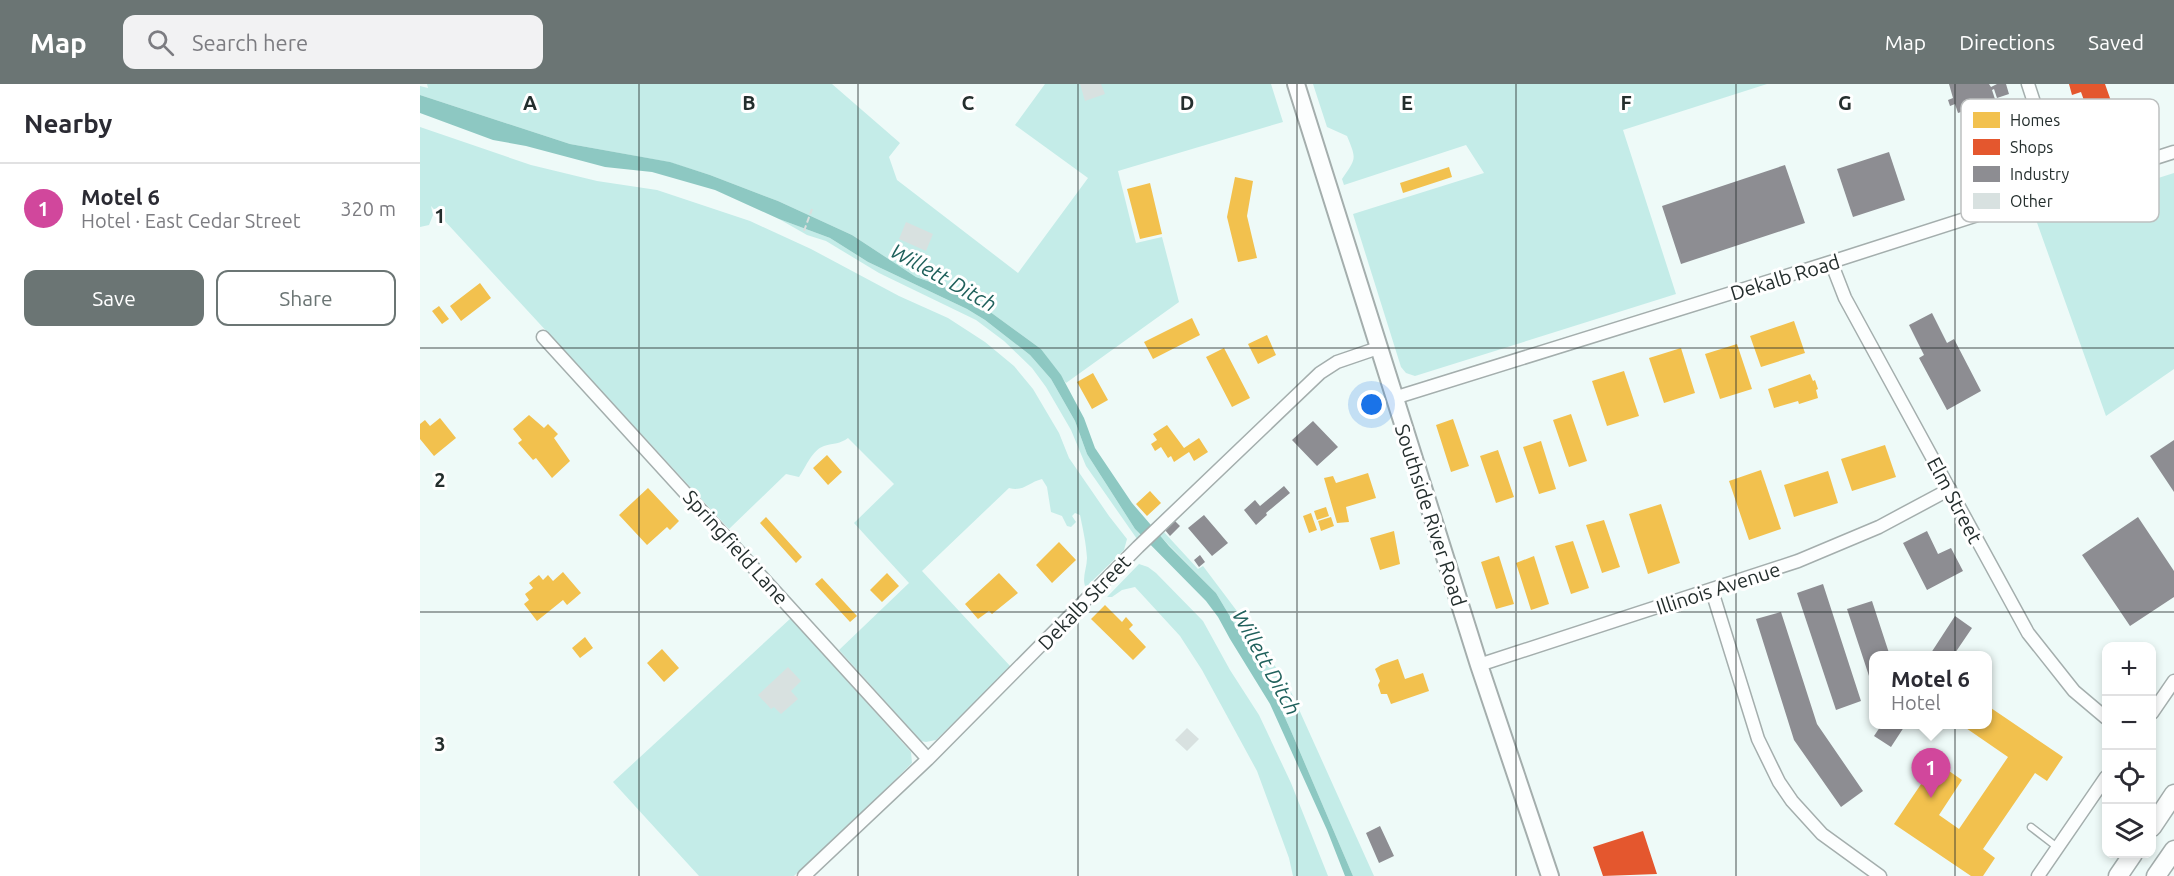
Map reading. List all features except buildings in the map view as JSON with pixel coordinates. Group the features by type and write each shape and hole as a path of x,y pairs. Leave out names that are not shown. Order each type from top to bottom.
{"main road":[{"name":"Southside River Road","path":"1296,84 1479,665 1550,876"},
{"path":"2156,820 2174,794"},
{"path":"2161,872 2174,850"},
{"path":"2118,876 2130,858"}],"street":[{"path":"2028,84 2033,99"},
{"name":"Dekalb Road","path":"2159,158 2174,153"},
{"name":"Dekalb Road","path":"1394,398 1961,220"},
{"name":"Elm Street","path":"1831,262 1841,290 2028,633 2074,691 2102,715"},
{"name":"Springfield Lane","path":"543,337 928,759"},
{"name":"Dekalb Street","path":"804,876 928,759 1141,544 1320,373 1337,362 1378,348"},
{"name":"Illinois Avenue","path":"1479,665 1712,591 1840,545 1950,489"},
{"path":"1712,591 1758,739 1779,782 1792,801 1822,834 1880,876"},
{"path":"2156,706 2174,681"},
{"path":"2038,876 2102,783"}],"lane":[{"path":"2031,827 2057,847"}],"path":[{"path":"804,231 812,210"}],"shaded area":[{"path":"427,84 832,84 900,143 889,157 897,180 1018,273 1088,178 1015,125 1045,84 1271,84 1283,122 1118,171 1136,243 1162,237 1179,302 1066,383 1041,349 967,295 916,277 852,235 778,201 710,175 669,162 570,144 420,95 420,86 428,88"},
{"path":"1313,84 1767,84 1623,130 1676,294 1415,376 1406,373 1401,367 1353,214 1484,173 1466,145 1344,185 1342,179 1354,155 1347,136 1327,127"},
{"path":"420,95 570,144 670,162 778,201 852,235 916,277 967,295 1041,349 1061,375 1084,418 1095,448 1132,503 1169,546 1216,593 1259,665 1291,731 1353,876 1345,876 1327,830 1270,704 1218,617 1206,601 1135,529 1087,454 1075,421 1051,379 1030,355 967,309 868,262 830,238 779,219 715,190 652,172 605,167 526,146 493,140 420,113"},
{"path":"420,127 531,165 597,181 657,190 750,221 811,249 899,296 948,318 985,342 1014,366 1033,389 1059,433 1069,458 1127,539 1124,550 1085,586 1087,558 1080,515 1075,513 1072,516 1076,522 1071,527 1067,526 1062,516 1051,512 1047,487 1042,479 1023,488 1009,488 922,571 1011,667 936,740 921,741 839,650 909,583 854,523 894,484 848,438 820,448 799,477 786,474 729,529 431,206 433,215 429,225 420,227"},
{"path":"2174,173 2174,369 2106,416 2037,222 2159,222 2159,178"},
{"path":"779,219 830,238 868,262 967,309 1030,355 1051,379 1075,421 1087,454 1141,536 1137,539 1086,466 1071,430 1046,387 1032,368 1004,341 976,320 879,273 826,241 807,235"},
{"path":"1163,531 1198,569 1203,566 1261,643 1292,694 1374,876 1353,876 1291,731 1259,665 1216,593 1159,535"},
{"path":"1139,564 1156,573 1203,621 1230,670 1259,715 1291,783 1328,876 1293,876 1289,858 1257,771 1202,670 1180,636 1135,587 1107,597"},
{"path":"791,618 911,752 912,763 794,876 699,876 613,782"}],"place":[{"name":"Motel 6","path":"1931,798"}],"water label":[{"name":"Willett Ditch","path":"944,277"},
{"name":"Willett Ditch","path":"1267,662"}]}
